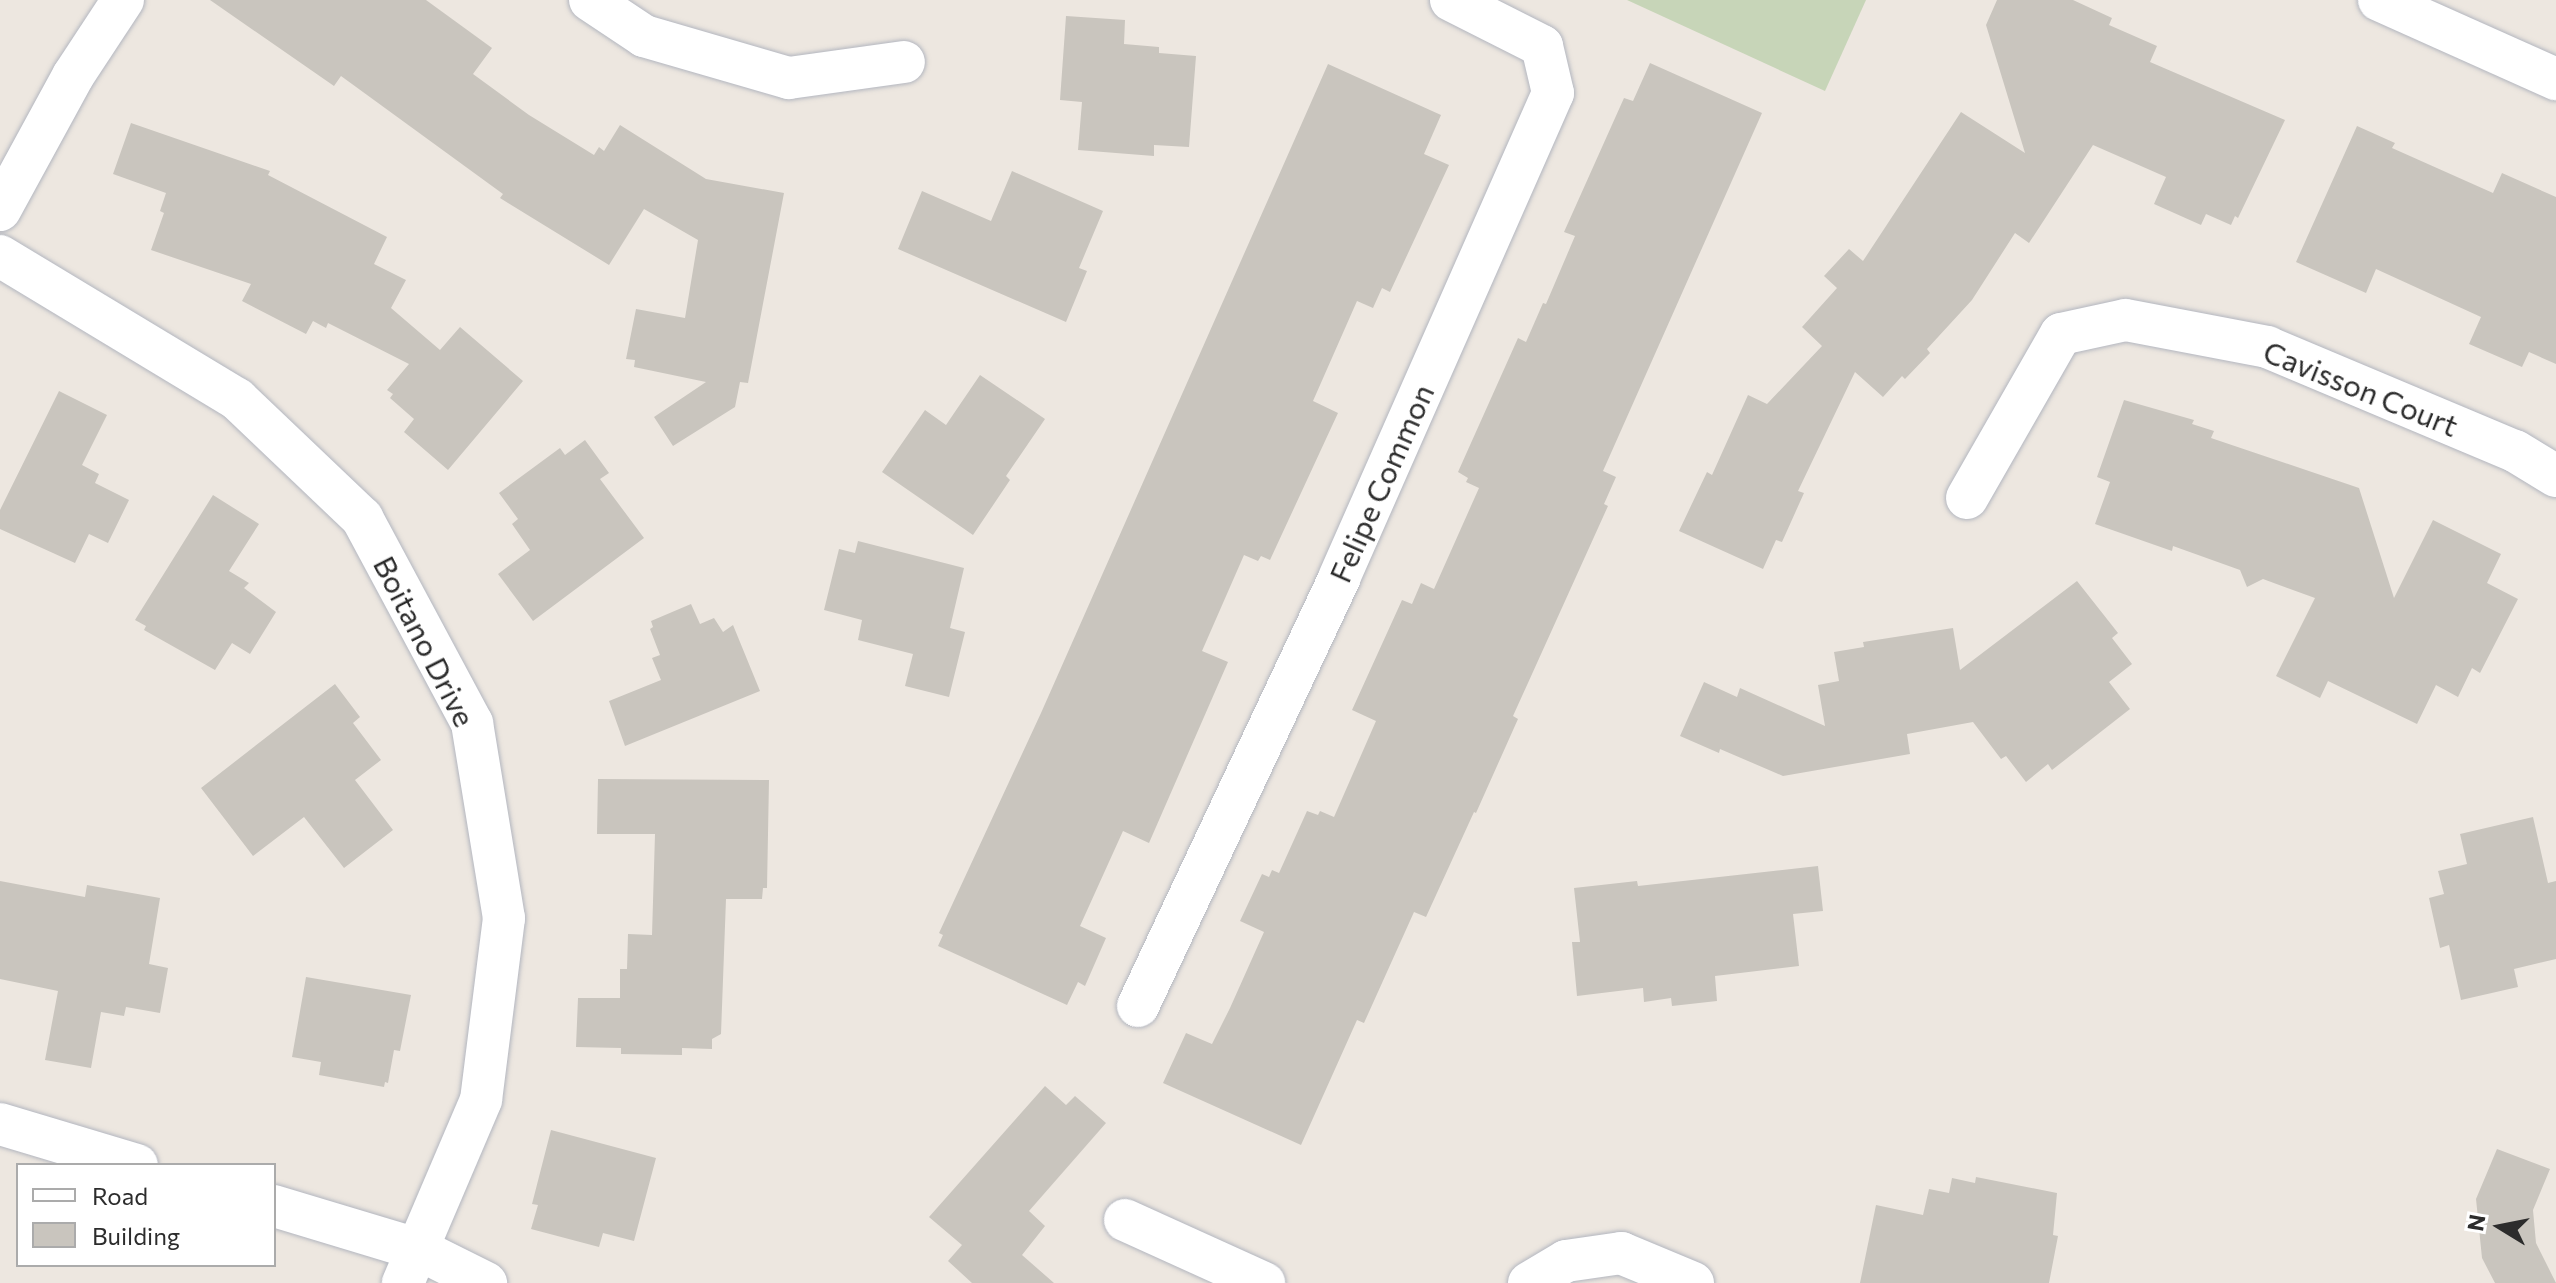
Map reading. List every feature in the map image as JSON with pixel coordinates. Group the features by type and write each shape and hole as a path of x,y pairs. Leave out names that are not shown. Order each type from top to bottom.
{"street":[{"path":"0,210 73,76 123,0"},
{"path":"590,0 644,36 789,78 904,62"},
{"name":"Felipe Common","path":"1138,1006 1339,578 1553,93 1542,46 1451,0"},
{"path":"2379,0 2556,79"},
{"name":"Boitano Drive","path":"0,256 237,399 362,518 472,723 504,918 481,1100 411,1266"},
{"name":"Cavisson Court","path":"1967,498 2061,334 2126,320 2267,347 2515,451 2556,476"},
{"path":"0,1124 130,1163"},
{"path":"276,1207 411,1266 486,1283"},
{"path":"1125,1220 1264,1283"},
{"path":"1529,1283 1566,1261 1621,1253 1693,1283"}],"green space":[{"path":"1627,0 1866,0 1825,91"}],"building":[{"path":"210,0 426,0 492,48 473,74 529,115 594,155 599,147 604,151 620,125 706,179 784,193 748,383 740,382 735,407 673,446 654,417 706,382 634,367 635,360 626,359 636,309 685,318 698,240 644,209 609,265 500,198 503,194 341,76 334,86"},
{"path":"1997,0 2073,0 2112,18 2109,25 2157,46 2150,62 2285,120 2238,218 2235,216 2231,225 2206,214 2201,225 2154,204 2166,177 2093,145 2029,243 2015,233 1972,300 1927,349 1930,353 1905,379 1902,376 1883,397 1855,372 1798,491 1804,493 1782,542 1776,540 1763,569 1679,531 1707,472 1712,475 1748,395 1767,404 1822,346 1802,327 1837,288 1824,276 1849,249 1863,261 1961,112 2025,153 1986,25"},
{"path":"1066,16 1125,20 1124,44 1159,47 1159,53 1196,56 1189,147 1154,145 1154,156 1078,150 1082,102 1060,100"},
{"path":"1650,63 1762,113 1603,471 1616,477 1604,504 1608,506 1513,716 1518,719 1426,917 1414,912 1364,1023 1357,1020 1301,1145 1163,1083 1186,1033 1212,1044 1230,1008 1264,932 1240,921 1262,874 1269,877 1272,870 1279,873 1307,811 1318,815 1320,811 1334,817 1376,721 1352,710 1402,600 1412,604 1421,583 1434,589 1479,488 1466,482 1468,478 1458,472 1518,338 1526,342 1543,303 1546,304 1575,236 1564,232 1624,98 1633,101"},
{"path":"1328,64 1441,115 1424,154 1449,165 1390,292 1382,288 1373,308 1357,301 1313,401 1338,413 1270,560 1261,556 1258,561 1244,555 1202,651 1228,662 1149,843 1123,831 1080,926 1106,938 1085,986 1078,982 1067,1005 938,946 943,935 939,933 1041,713"},
{"path":"131,123 270,171 268,175 387,237 374,264 406,280 391,308 440,350 460,327 523,381 448,470 404,432 414,419 390,398 393,394 387,390 409,364 328,323 326,328 313,321 306,334 242,301 251,284 151,250 164,213 160,211 166,193 113,174"},
{"path":"2357,126 2395,143 2392,148 2493,193 2502,173 2556,197 2556,364 2529,352 2522,367 2469,344 2481,317 2376,269 2366,293 2296,262"},
{"path":"1012,171 1103,211 1079,268 1087,271 1066,322 898,249 922,191 991,221"},
{"path":"980,375 1045,419 1006,476 1010,480 973,535 882,472 925,410 946,425"},
{"path":"59,391 107,415 82,465 99,474 95,483 129,500 108,543 89,534 75,563 0,529 0,510"},
{"path":"2124,400 2194,420 2192,424 2214,431 2211,438 2359,488 2394,598 2433,520 2501,554 2487,583 2518,599 2480,673 2472,668 2458,697 2436,685 2417,724 2328,681 2320,698 2276,676 2315,598 2263,579 2247,587 2240,570 2173,546 2172,551 2095,524 2110,482 2097,477"},
{"path":"585,440 609,473 600,479 644,538 533,621 498,574 530,550 512,524 518,519 499,493 560,448 565,455"},
{"path":"213,495 259,524 229,571 249,583 244,588 276,612 250,654 232,643 215,670 144,630 146,626 135,620"},
{"path":"858,541 964,568 950,628 965,632 949,697 905,686 913,654 858,640 862,620 824,610 839,549 855,553"},
{"path":"2077,581 2118,633 2112,638 2132,664 2109,682 2130,709 2052,770 2048,764 2026,782 2006,756 2001,759 1973,722 1907,734 1910,754 1783,776 1680,736 1704,682 1737,697 1740,688 1825,726 1818,685 1839,681 1834,652 1864,647 1863,642 1953,628 1960,670"},
{"path":"691,604 700,624 714,618 723,632 733,625 760,691 625,746 609,701 661,680 652,658 660,655 650,629 653,627 651,621"},
{"path":"335,684 360,717 353,723 381,760 355,780 393,830 344,868 304,817 253,856 201,788"},
{"path":"598,779 769,780 767,888 763,888 762,899 726,899 721,1034 712,1039 712,1049 682,1048 682,1055 621,1054 621,1048 576,1047 578,998 620,998 620,969 627,969 628,934 652,935 655,834 597,834"},
{"path":"2533,817 2548,883 2556,881 2556,959 2514,969 2518,987 2461,1000 2449,945 2440,948 2429,898 2444,894 2438,871 2467,864 2460,834"},
{"path":"1818,866 1823,911 1793,914 1799,966 1715,976 1717,1001 1672,1006 1671,998 1644,1002 1643,988 1577,996 1572,942 1580,942 1574,888 1637,881 1638,886"},
{"path":"0,881 85,897 87,885 160,898 149,964 168,968 160,1013 126,1007 124,1016 101,1012 91,1068 45,1060 58,991 0,979"},
{"path":"306,977 411,995 400,1051 394,1050 388,1083 385,1082 384,1087 319,1075 321,1062 292,1057"},
{"path":"1045,1086 1066,1105 1075,1096 1106,1123 1029,1211 1045,1226 1022,1255 1054,1283 972,1283 948,1261 962,1245 929,1217"},
{"path":"551,1130 656,1158 634,1241 603,1233 599,1247 531,1229 538,1205 532,1204"},
{"path":"2497,1149 2550,1169 2533,1210 2536,1243 2556,1283 2495,1283 2482,1258 2476,1199"},
{"path":"1976,1177 2057,1193 2053,1235 2058,1236 2049,1283 1860,1283 1876,1205 1923,1215 1929,1189 1949,1193 1952,1178 1975,1183"}]}
